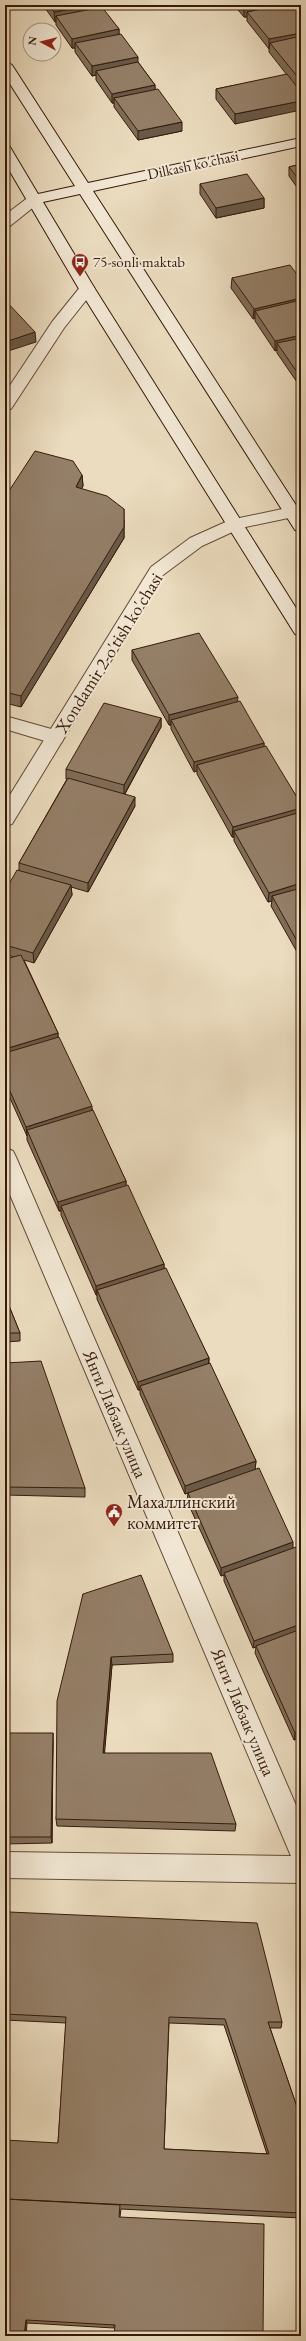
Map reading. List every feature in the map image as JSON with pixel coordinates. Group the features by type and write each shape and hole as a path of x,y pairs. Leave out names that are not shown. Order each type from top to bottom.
{"main road":[{"path":"5,65 296,519"},
{"name":"Dilkash ko'chasi","path":"35,200 84,188 301,142"},
{"path":"5,150 86,289 236,524 301,630"},
{"path":"5,223 35,200"},
{"path":"5,405 58,325 86,289"},
{"name":"Xondamir 2-o'tish ko'chasi","path":"5,819 157,571 196,542 236,524 296,519"},
{"path":"5,722 55,738"},
{"name":"Янги Лабзак улица","path":"5,1157 301,1848"},
{"path":"5,1865 301,1870"}],"building":[{"path":"49,5 93,5 54,12"},
{"path":"242,5 259,5 244,8"},
{"path":"281,5 301,5 301,33 269,39 247,12"},
{"path":"102,7 119,29 72,39 62,25 62,22 60,22 56,16"},
{"path":"121,34 138,57 92,66 75,43"},
{"path":"301,36 301,81 270,43"},
{"path":"138,62 155,85 112,94 96,71"},
{"path":"287,74 301,92 301,101 235,114 216,89"},
{"path":"158,89 182,122 138,131 114,98"},
{"path":"301,164 301,182 289,167"},
{"path":"247,174 264,198 216,208 200,184"},
{"path":"290,265 301,280 301,298 254,309 232,278"},
{"path":"5,300 35,332 5,342"},
{"path":"301,300 301,335 275,341 255,311"},
{"path":"301,338 301,378 277,343"},
{"path":"35,451 73,461 82,475 76,487 107,496 124,509 124,527 21,696 5,692 5,497"},
{"path":"199,633 238,697 169,715 132,650"},
{"path":"240,701 264,743 194,762 171,720"},
{"path":"104,703 161,718 124,785 66,769"},
{"path":"266,746 301,804 301,808 233,827 197,765"},
{"path":"68,778 135,797 88,883 19,863"},
{"path":"301,812 301,883 269,893 234,831"},
{"path":"17,870 71,885 33,953 5,945 5,891"},
{"path":"301,888 301,948 272,896"},
{"path":"21,955 58,1033 5,1049 5,959"},
{"path":"59,1037 92,1106 26,1127 5,1080 5,1053"},
{"path":"93,1110 126,1181 58,1202 27,1130"},
{"path":"128,1185 164,1264 96,1286 61,1206"},
{"path":"166,1268 209,1358 138,1382 97,1290"},
{"path":"5,1296 20,1333 5,1333"},
{"path":"41,1361 85,1488 5,1487 5,1363"},
{"path":"210,1363 256,1461 185,1486 140,1386"},
{"path":"259,1468 293,1542 221,1568 188,1493"},
{"path":"296,1547 301,1557 301,1624 254,1641 224,1573"},
{"path":"141,1575 173,1654 111,1657 103,1753 211,1753 236,1824 56,1819 57,1701 83,1594"},
{"path":"301,1629 301,1731 295,1733 256,1646"},
{"path":"5,1733 53,1733 51,1837 5,1837"},
{"path":"301,1736 301,1745 298,1737"},
{"path":"5,1907 9,1907 5,1953"},
{"path":"9,1912 257,1923 282,2022 268,2022 301,2119 301,2213 5,2199 5,2140 58,2143 66,2017 5,2014 5,1959","holes":["169,2017 225,2019 269,2154 164,2149"]},
{"path":"5,2199 120,2205 119,2217 264,2224 263,2336 114,2336 115,2325 26,2320 24,2336 5,2336"}],"place":[{"name":"75-sonli maktab","path":"80,277"},
{"name":"Махаллинский коммитет","path":"114,1527"}]}
